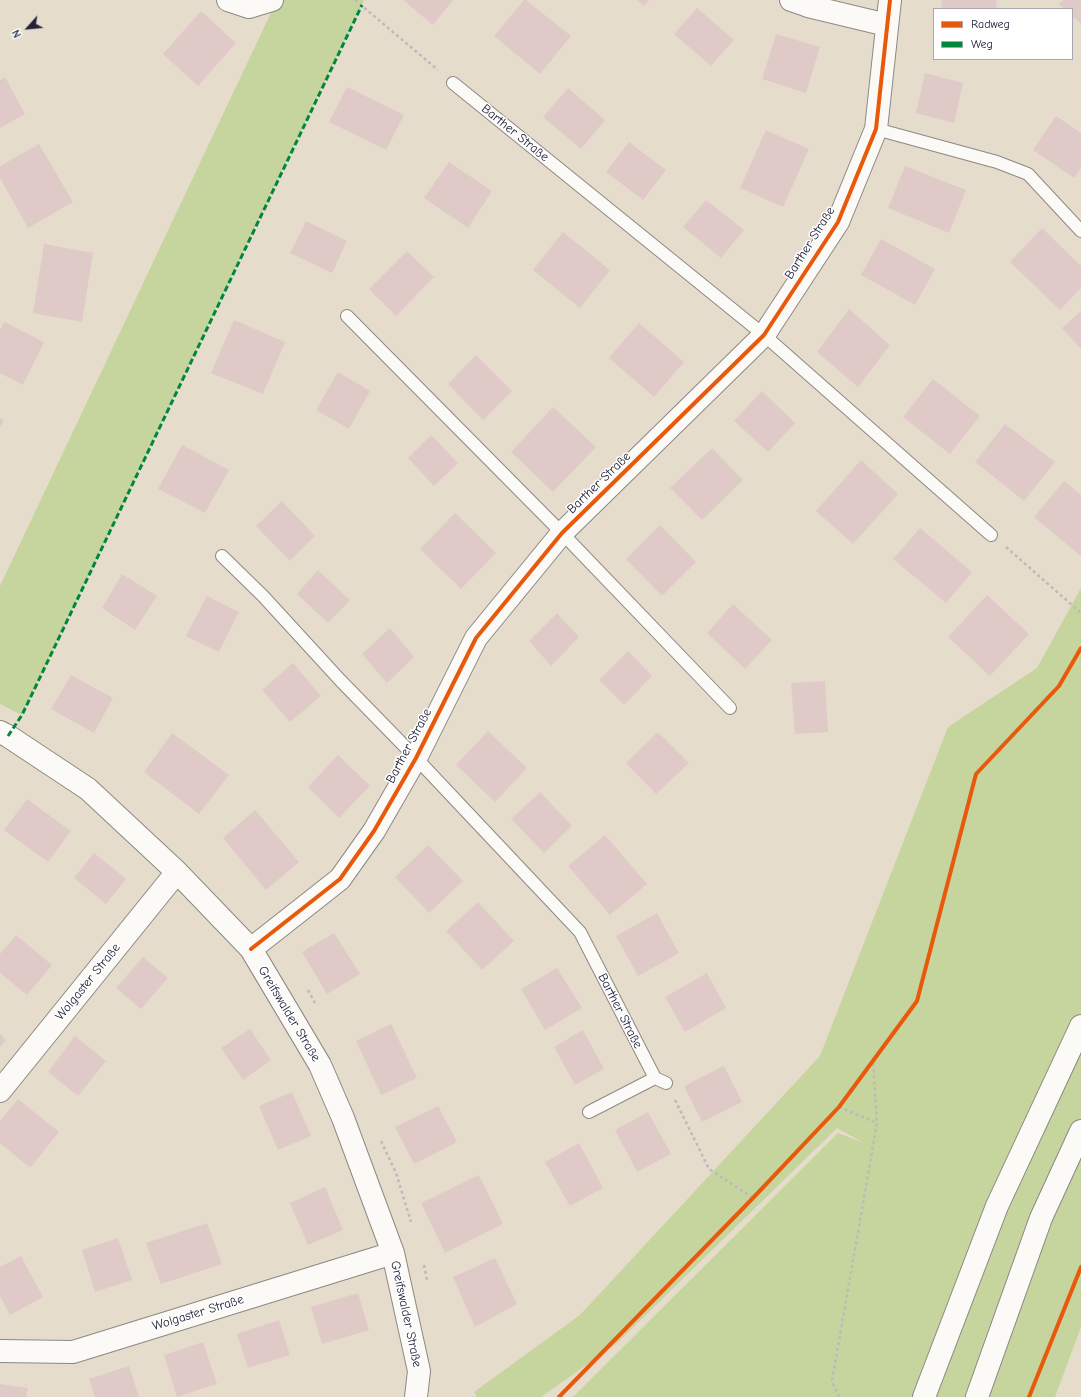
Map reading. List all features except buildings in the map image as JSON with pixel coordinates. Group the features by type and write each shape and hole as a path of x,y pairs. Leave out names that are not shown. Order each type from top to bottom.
{"main road":[{"path":"228,0 249,6 272,0"},
{"path":"792,0 808,6 887,25"},
{"name":"Barther Straße","path":"251,949 340,879 374,831 416,758 476,638 562,533 764,335 838,222 876,129 890,0"},
{"name":"Greifswalder Straße","path":"0,732 88,789 177,872 251,949 320,1065 343,1118 393,1253 419,1371 416,1397"},
{"name":"Wolgaster Straße","path":"0,1091 177,872"},
{"path":"924,1397 997,1206 1081,1026"},
{"path":"977,1397 1041,1218 1081,1131"},
{"name":"Wolgaster Straße","path":"0,1351 73,1352 393,1253"}],"lane":[{"name":"Barther Straße","path":"454,83 764,335 991,535"},
{"path":"876,129 998,162 1028,174 1081,230"},
{"path":"347,316 562,533 730,708"},
{"name":"Barther Straße","path":"222,556 263,596 340,680 416,758 580,932 661,1081"},
{"path":"589,1112 661,1081"}],"path":[{"path":"355,0 454,83"},
{"path":"991,535 1081,613"},
{"path":"559,1397 753,1198 839,1107 872,1060 917,1001 976,774 1059,686 1081,648"},
{"path":"839,1397 832,1381 877,1123 872,1060"},
{"path":"661,1081 709,1169 753,1198"},
{"path":"839,1107 877,1123"}],"green space":[{"path":"277,0 364,0 22,715 0,704 0,586"},
{"path":"1081,588 1081,1327 1055,1397 573,1397 838,1133 864,1143 837,1128 616,1344 541,1397 477,1397 474,1392 580,1315 820,1056 948,727 1037,668"}],"marked path":[{"path":"8,736 22,715 362,5"}],"cycle path":[{"path":"251,949 340,879 374,831 416,758 476,638 562,533 764,335 838,222 876,129 890,0"},
{"path":"559,1397 753,1198 839,1107 917,1001 976,774 1059,686 1081,648"},
{"path":"1029,1397 1081,1267"}]}
